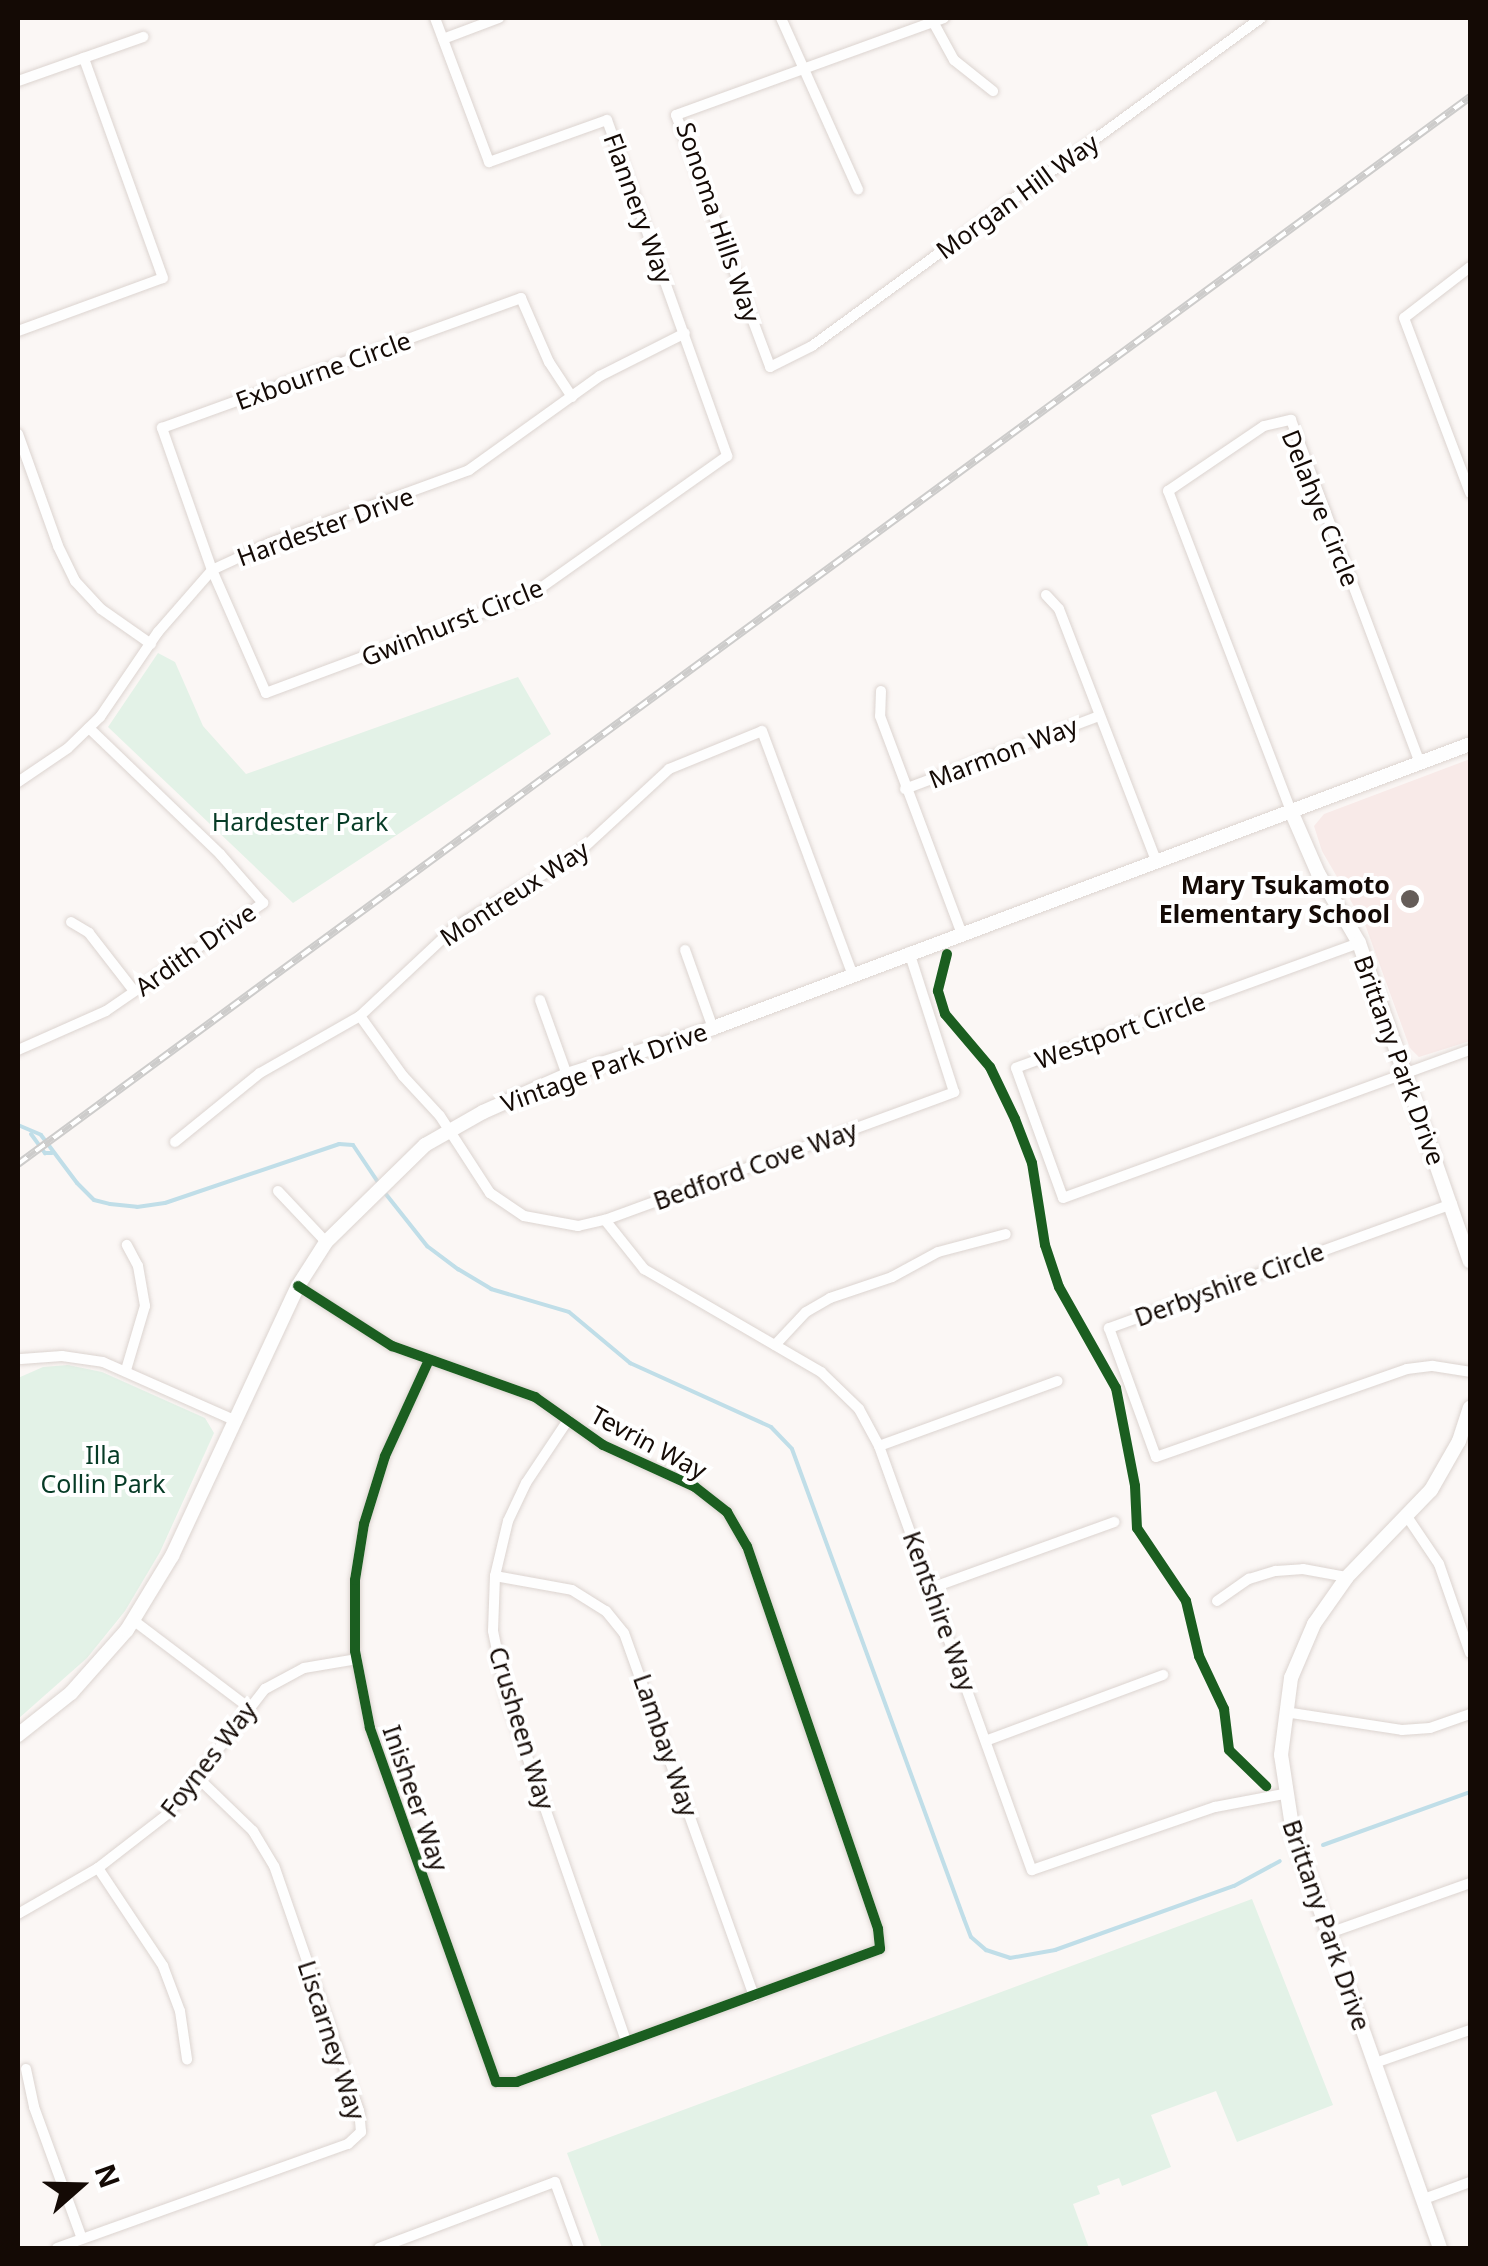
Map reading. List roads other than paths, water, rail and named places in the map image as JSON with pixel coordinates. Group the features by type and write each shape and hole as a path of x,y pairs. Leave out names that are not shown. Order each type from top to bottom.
{"street":[{"name":"Flannery Way","path":"435,18 489,162 607,120 685,333"},
{"path":"443,39 499,18"},
{"path":"781,18 858,188"},
{"name":"Morgan Hill Way","path":"770,367 812,346 1261,18"},
{"path":"936,19 954,60 993,90"},
{"name":"Sonoma Hills Way","path":"770,367 676,115 936,19"},
{"path":"18,81 143,37"},
{"path":"18,331 163,278 84,58"},
{"path":"1470,267 1404,318 1470,493"},
{"name":"Exbourne Circle","path":"212,570 162,428 521,298 549,362 572,397"},
{"name":"Hardester Drive","path":"18,782 89,728 212,570 270,543 468,470 624,361 685,333"},
{"name":"Gwinhurst Circle","path":"212,570 266,693 532,594 728,456 685,333"},
{"name":"Delahye Circle","path":"1291,810 1168,491 1264,426 1291,420 1420,763"},
{"path":"18,434 58,546 76,581 102,609 151,644"},
{"path":"1046,595 1059,609 1100,716"},
{"path":"881,691 880,716 905,790"},
{"name":"Marmon Way","path":"961,932 905,790 1100,716 1156,861"},
{"name":"Ardith Drive","path":"18,1050 106,1011 263,903 220,854 89,728"},
{"name":"Montreux Way","path":"360,1016 454,928 577,854 668,769 762,731 852,972"},
{"name":"Vintage Park Drive","path":"18,1735 90,1674 134,1620 172,1556 298,1286 326,1242 374,1190 450,1130 568,1076 713,1028 852,972 1470,744"},
{"name":"Brittany Park Drive","path":"1291,810 1318,873 1359,943 1470,1261"},
{"path":"70,922 89,934 134,992"},
{"name":"Westport Circle","path":"1359,943 1016,1068 1062,1198 1406,1074"},
{"path":"685,950 713,1028"},
{"name":"Bedford Cove Way","path":"360,1016 450,1130 481,1182 512,1210 550,1224 605,1220 954,1092 908,952"},
{"path":"540,1000 568,1076"},
{"path":"175,1142 260,1073 360,1016"},
{"path":"1406,1074 1470,1050"},
{"path":"278,1191 326,1242"},
{"name":"Derbyshire Circle","path":"1452,1204 1109,1328 1156,1458 1406,1369 1434,1366 1470,1372"},
{"name":"Kentshire Way","path":"605,1220 644,1270 775,1345 842,1389 867,1421 988,1740 1032,1870 1215,1807 1284,1794"},
{"path":"775,1345 806,1312 830,1298 892,1277 938,1252 1006,1234"},
{"path":"126,1370 145,1306 138,1266 127,1245"},
{"name":"Tevrin Way","path":"298,1286 354,1326 428,1362 523,1392 603,1445 706,1494 742,1534 878,1929 880,1949"},
{"path":"21,1359 62,1356 126,1370 234,1420"},
{"name":"Inisheer Way","path":"428,1362 386,1456 364,1524 354,1608 357,1659 370,1728 496,2082 517,2082 880,1949"},
{"path":"879,1446 1058,1382"},
{"name":"Brittany Park Drive","path":"1440,2248 1328,1933 1284,1794 1285,1712 1301,1650 1347,1577 1408,1518 1446,1466 1470,1408"},
{"name":"Crusheen Way","path":"568,1420 514,1508 495,1576 493,1630 503,1685 626,2041"},
{"path":"1408,1518 1439,1564 1470,1652"},
{"path":"930,1588 1114,1522"},
{"path":"1217,1600 1249,1580 1276,1571 1304,1569 1347,1577"},
{"name":"Lambay Way","path":"495,1576 572,1590 606,1612 624,1632 754,1996"},
{"path":"134,1620 248,1706"},
{"name":"Foynes Way","path":"18,1914 98,1868 169,1813 248,1706 265,1689 295,1672 357,1659"},
{"path":"988,1740 1163,1676"},
{"path":"1285,1712 1402,1730 1430,1728 1470,1714"},
{"name":"Liscarney Way","path":"57,2248 348,2144 361,2132 359,2111 274,1866 252,1831 196,1777"},
{"path":"98,1868 163,1966 180,2011 187,2059"},
{"path":"1328,1933 1470,1883"},
{"path":"1375,2064 1470,2030"},
{"path":"26,2069 34,2108 82,2239"},
{"path":"378,2248 555,2182 579,2248"},
{"path":"1424,2199 1470,2182"}],"waterway":[{"path":"18,1125 41,1135 77,1183 94,1200 110,1204 137,1207 165,1203 339,1144 353,1145 380,1185"},
{"path":"31,1134 45,1153 52,1153"},
{"path":"385,1193 427,1246 458,1269 491,1289 569,1312 630,1363 771,1427 792,1449 964,1919 971,1937 986,1950 1010,1958 1055,1950 1234,1886 1280,1861"},
{"path":"1323,1845 1470,1792"}],"railway":[{"path":"18,1164 1470,97"}],"place":[{"name":"Mary Tsukamoto Elementary School","path":"1410,899"}],"park label":[{"name":"Hardester Park","path":"300,821"},
{"name":"Illa Collin Park","path":"103,1470"}]}
